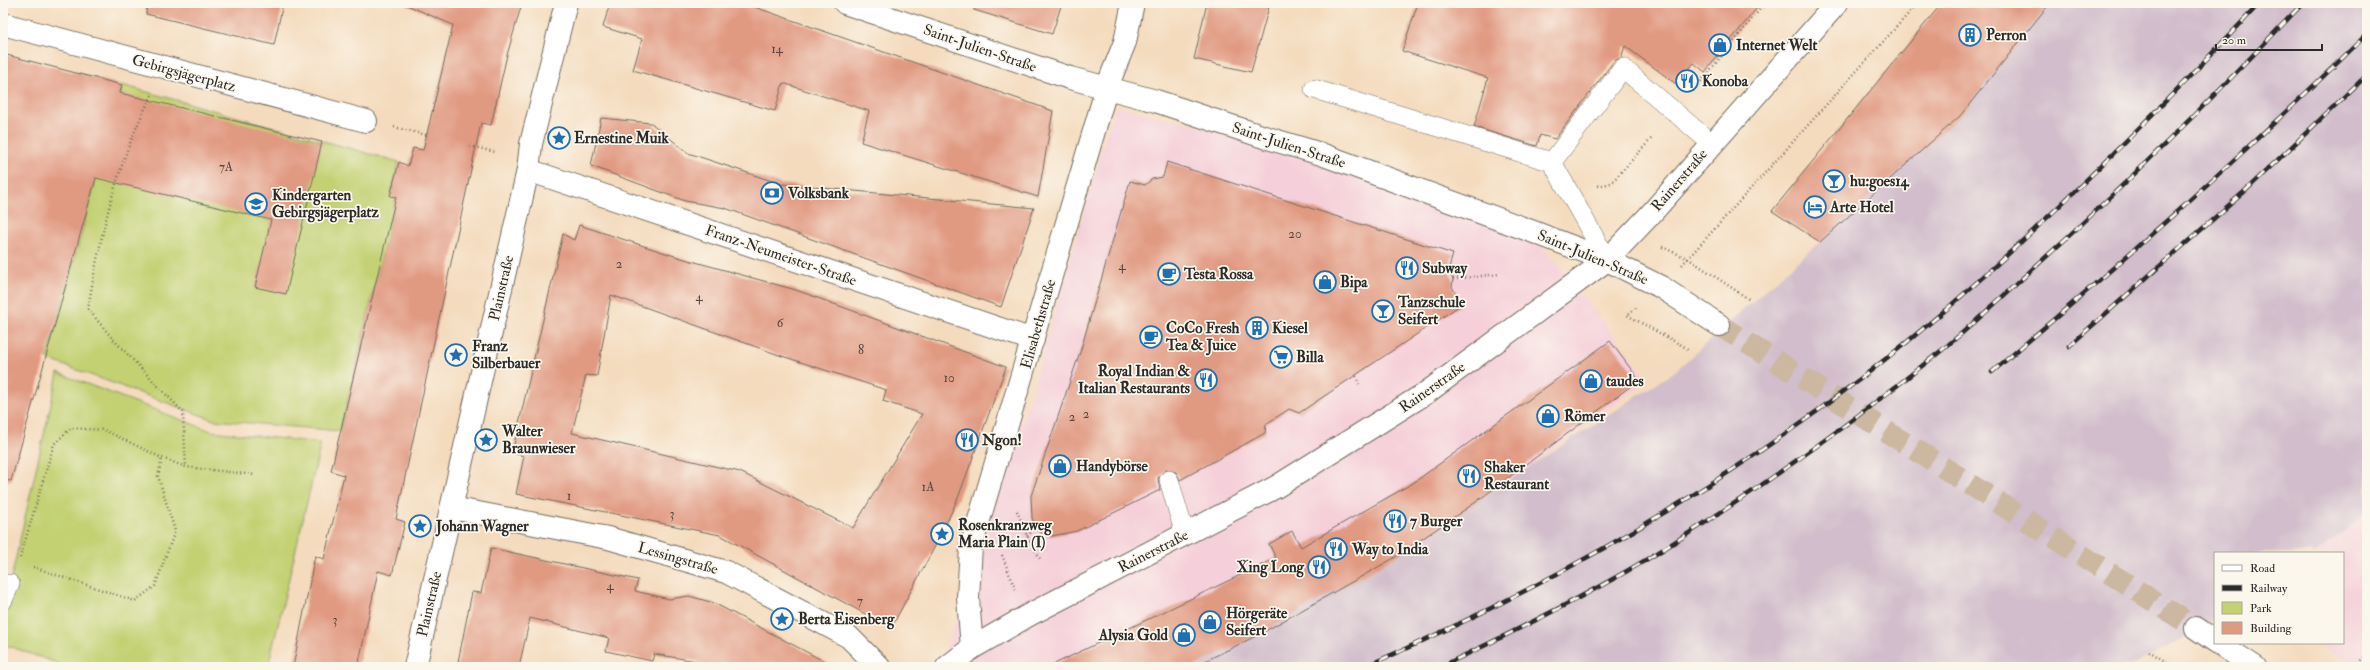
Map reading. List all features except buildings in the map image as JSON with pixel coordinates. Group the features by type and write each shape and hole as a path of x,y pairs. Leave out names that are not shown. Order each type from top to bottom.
{"street":[{"name":"Plainstraße","path":"415,667 528,170 531,144 566,3"},
{"name":"Saint-Julien-Straße","path":"845,3 1070,78 1107,87 1321,154 1607,260 1661,287 1718,325"},
{"name":"Elisabethstraße","path":"972,648 968,598 971,547 1034,340 1107,87 1125,42 1133,3"},
{"name":"Rainerstraße","path":"947,667 972,648 1029,615 1276,487 1426,393 1607,260 1648,216 1711,143 1837,3"},
{"name":"Gebirgsjägerplatz","path":"3,24 366,121"},
{"name":"Franz-Neumeister-Straße","path":"528,170 1034,340"},
{"name":"Lessingstraße","path":"452,508 608,538 726,572 849,637 878,667"},
{"path":"2196,628 2214,640"},
{"path":"2220,644 2255,667"}],"lane":[{"path":"1552,162 1623,68 1711,143"},
{"path":"1314,89 1552,162 1607,260"},
{"path":"1169,480 1185,535"}],"path":[{"path":"1690,95 1765,3"},
{"path":"1750,300 1689,259 1918,3"},
{"path":"155,89 135,128 119,174 97,255 88,309 112,338 183,412 186,467"},
{"path":"1569,193 1611,182 1652,138"},
{"path":"470,146 495,152"},
{"path":"1453,279 1500,274"},
{"path":"1627,315 1690,350"},
{"path":"1356,376 1359,384"},
{"path":"6,592 19,562 54,444 71,428 104,430 162,458 186,467 255,475"},
{"path":"19,562 135,601 156,586 175,531 158,476 162,458"},
{"path":"1017,511 1027,536 1040,559"},
{"path":"1027,536 1036,528"},
{"path":"1001,553 1010,577"},
{"path":"2149,651 2174,667"},
{"path":"2357,667 2367,653"}],"shaded area":[{"path":"2050,3 2367,3 2367,510 2346,531 2316,552 2214,552 2214,621 2131,667 1193,667 1260,634 1394,558 1476,502 1674,372 1960,116"},
{"path":"1115,106 1321,154 1531,231 1649,380 1397,562 1205,667 940,667 1028,404"},
{"path":"2367,510 2367,667 2352,667 2317,644 2344,644 2344,552 2316,552 2346,531"}],"green space":[{"path":"122,85 399,162 390,195 396,197 340,431 214,420 47,359"},
{"path":"58,373 211,431 321,443 268,667 68,667 3,644 3,614"}],"tunnel":[{"path":"1719,325 2196,628"}],"railway":[{"path":"1364,667 1443,632 1596,553 1743,463 1813,414 1882,362 1990,271 2108,159 2260,3"},
{"path":"1440,667 1551,612 1633,568 1696,529 1768,481 1874,404 1954,340 2071,234 2172,137 2303,3"},
{"path":"1992,372 2182,207 2322,78 2367,34"},
{"path":"2069,346 2244,192 2367,75"}],"place":[{"name":"Perron","path":"1970,35"},
{"name":"Internet Welt","path":"1720,45"},
{"name":"Konoba","path":"1687,81"},
{"name":"Ernestine Muik","path":"559,138"},
{"name":"hu:goes14","path":"1834,181"},
{"name":"Volksbank","path":"772,193"},
{"name":"Kindergarten Gebirgsjägerplatz","path":"256,204"},
{"name":"Arte Hotel","path":"1815,207"},
{"name":"Subway","path":"1407,268"},
{"name":"Testa Rossa","path":"1169,274"},
{"name":"Bipa","path":"1325,282"},
{"name":"Tanzschule Seifert","path":"1383,311"},
{"name":"Kiesel","path":"1257,328"},
{"name":"CoCo Fresh Tea & Juice","path":"1151,337"},
{"name":"Franz Silberbauer","path":"456,355"},
{"name":"Billa","path":"1281,357"},
{"name":"Royal Indian & Italian Restaurants","path":"1206,380"},
{"name":"taudes","path":"1591,381"},
{"name":"Römer","path":"1548,416"},
{"name":"Walter Braunwieser","path":"486,440"},
{"name":"Ngon!","path":"967,440"},
{"name":"Handybörse","path":"1060,466"},
{"name":"Shaker Restaurant","path":"1469,476"},
{"name":"7 Burger","path":"1395,521"},
{"name":"Johann Wagner","path":"420,526"},
{"name":"Rosenkranzweg Maria Plain (I)","path":"942,534"},
{"name":"Way to India","path":"1336,549"},
{"name":"Xing Long","path":"1319,567"},
{"name":"Berta Eisenberg","path":"782,619"},
{"name":"Hörgeräte Seifert","path":"1210,622"},
{"name":"Alysia Gold","path":"1184,635"}]}
